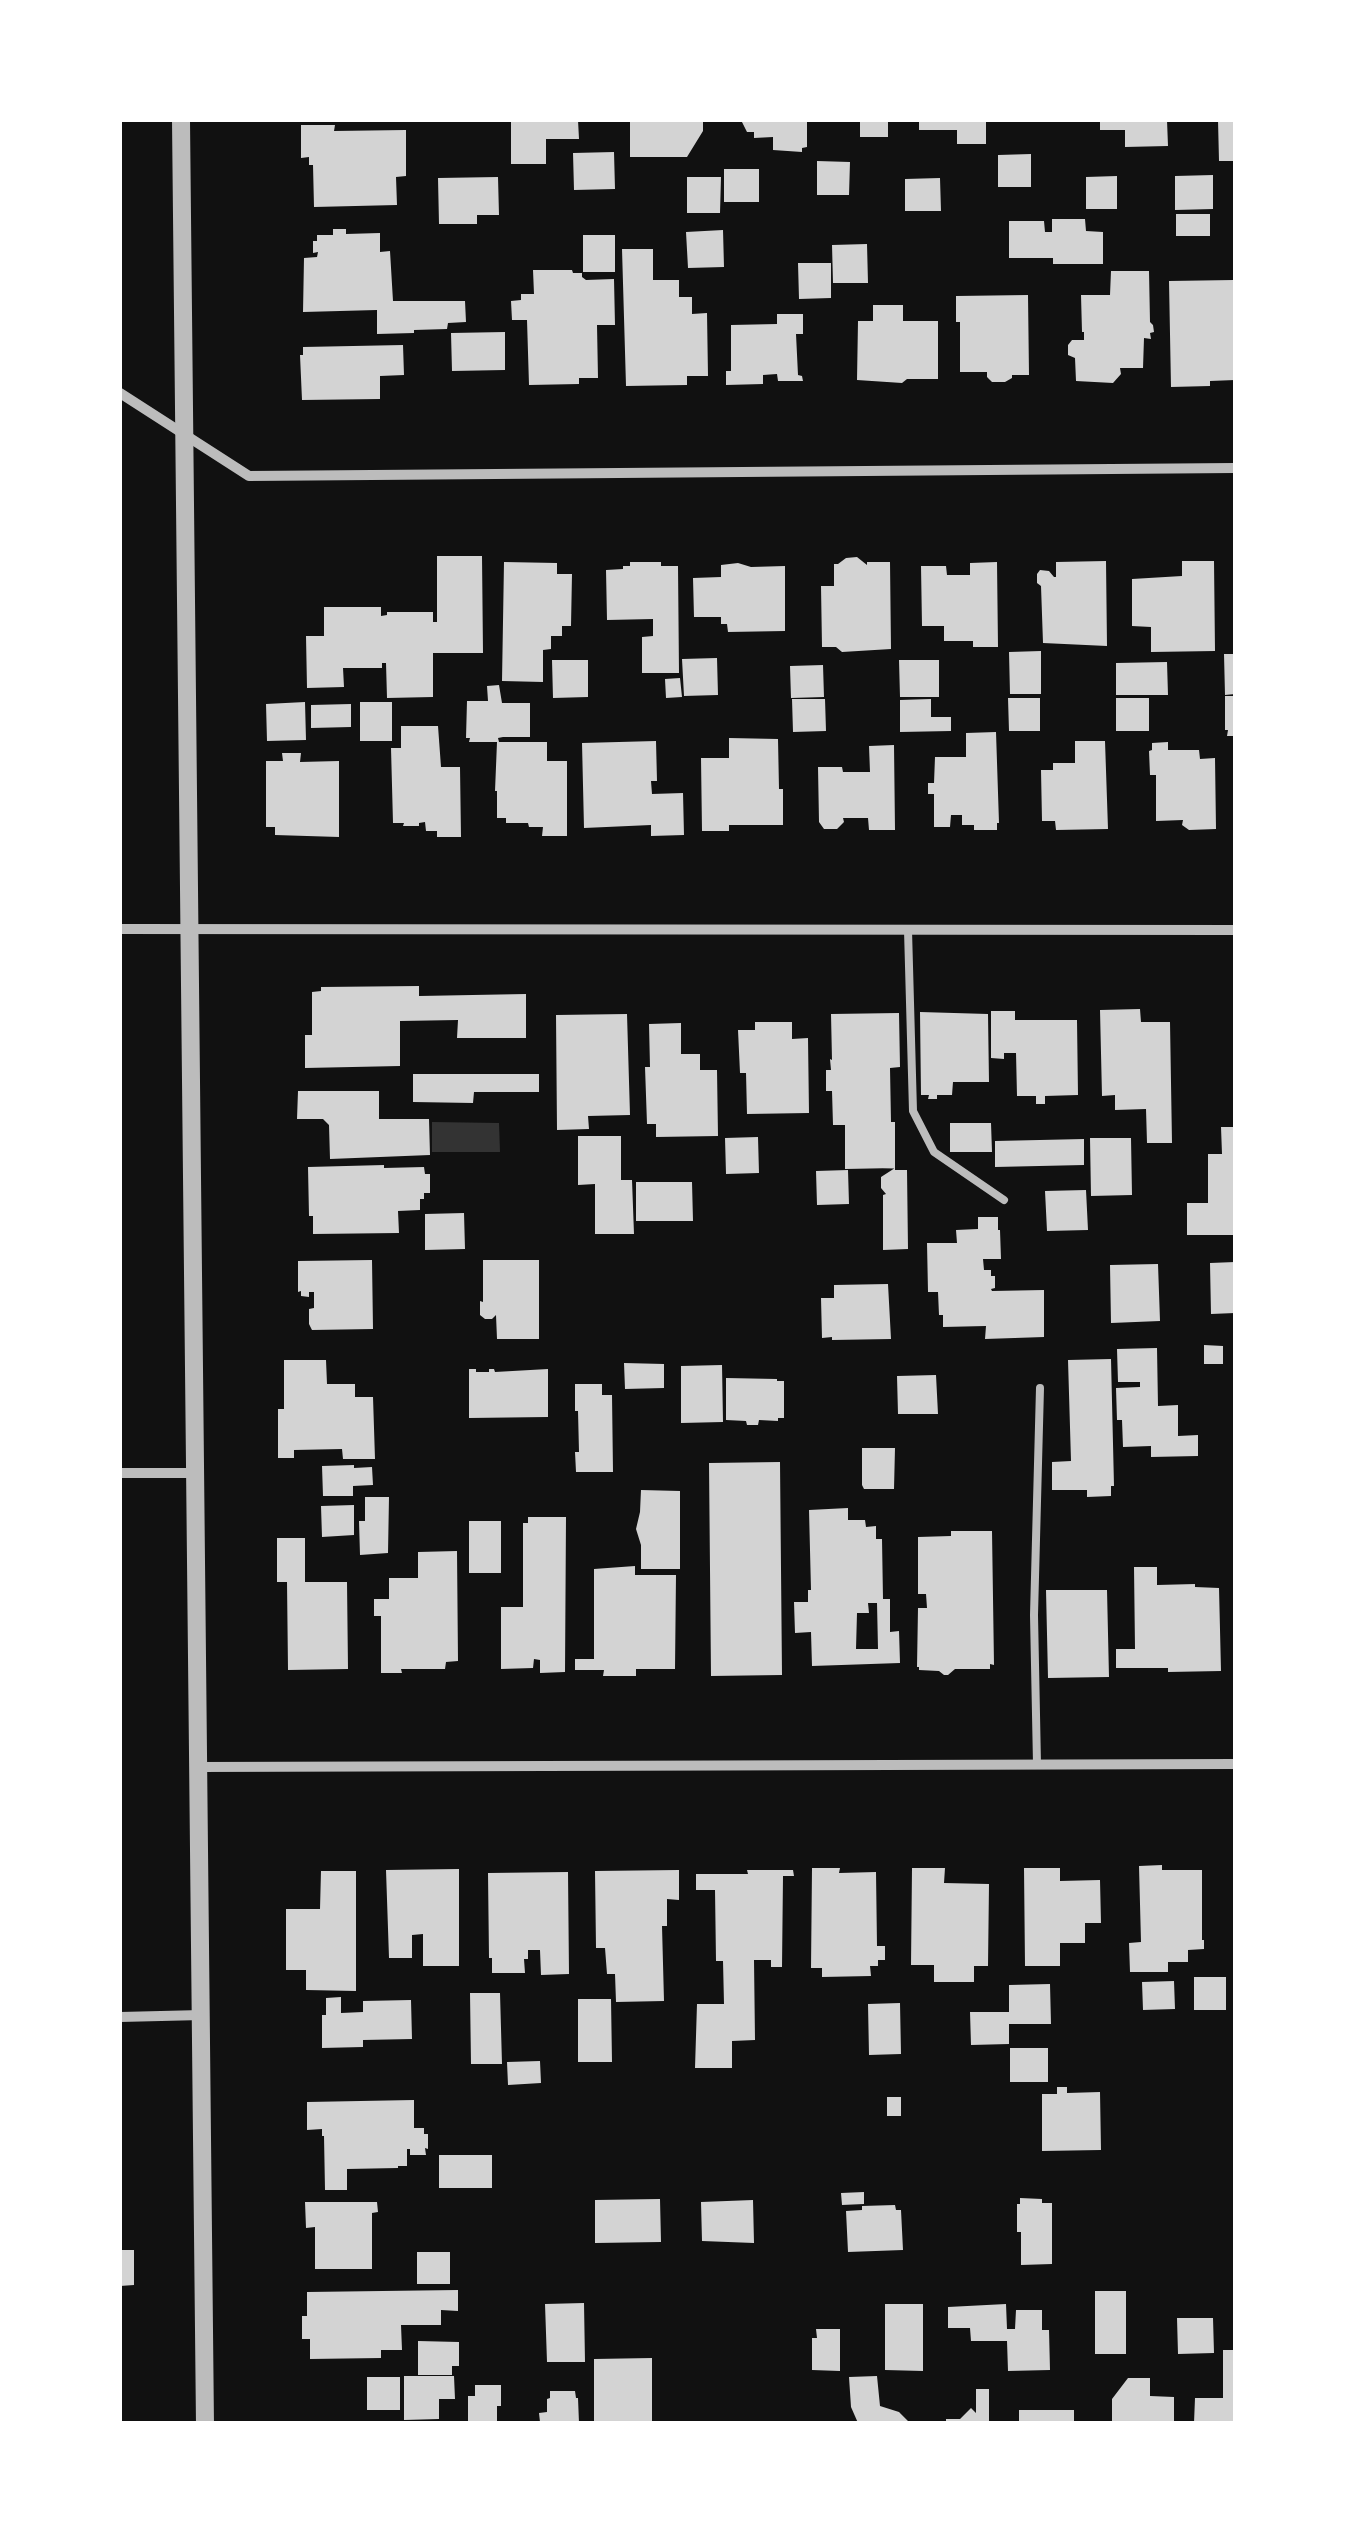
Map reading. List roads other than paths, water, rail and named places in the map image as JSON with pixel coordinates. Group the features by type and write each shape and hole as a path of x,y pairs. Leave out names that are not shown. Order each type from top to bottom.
{"street":[{"path":"181,120 205,2423"},
{"path":"120,392 250,476 1235,468"},
{"path":"120,929 1235,930"},
{"path":"120,1474 195,1473"},
{"path":"199,1767 1235,1764"},
{"path":"120,2017 202,2015"}],"lane":[{"path":"908,930 913,1111 934,1152 1004,1200"},
{"path":"1036,1764 1034,1615 1040,1388"}]}
